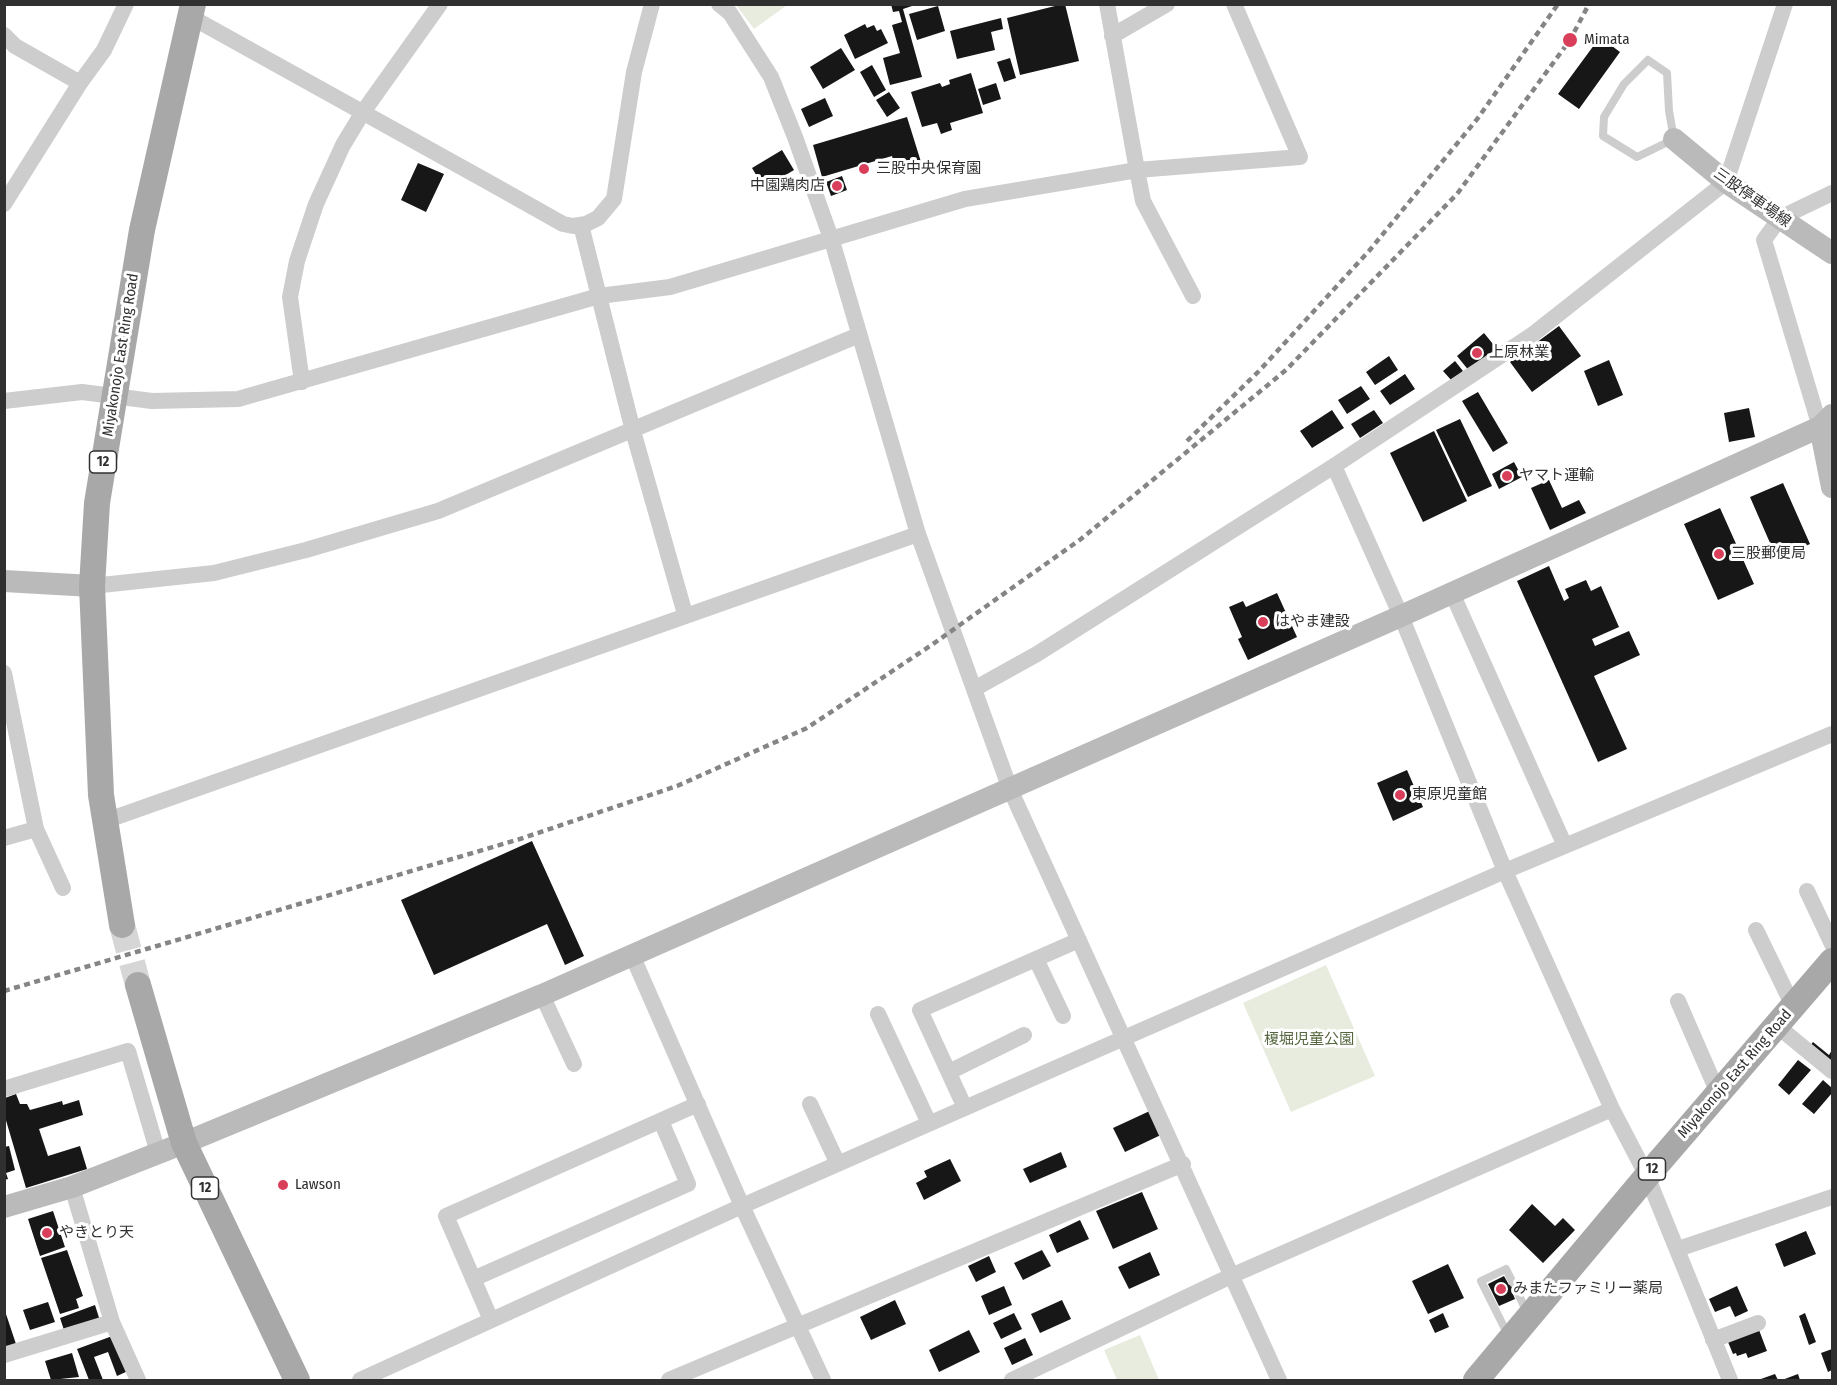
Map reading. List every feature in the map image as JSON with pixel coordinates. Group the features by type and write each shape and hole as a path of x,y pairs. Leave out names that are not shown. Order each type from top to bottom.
{"main road":[{"name":"Miyakonojo East Ring Road","path":"122,925 101,795 92,586 97,503 142,230 192,11"},
{"name":"Miyakonojo East Ring Road","path":"1476,1380 1530,1319 1647,1176 1833,961"},
{"name":"12","path":"138,986 184,1143 297,1380"}],"street":[{"path":"8,193 80,82 104,50 126,4"},
{"path":"302,382 290,297 297,261 316,204 343,145 363,112 440,4"},
{"path":"192,11 363,112 563,224 581,225 598,218 614,199 634,72 652,4"},
{"path":"719,4 730,13 771,77 832,241 918,534 1010,789 1183,1164 1279,1380"},
{"path":"1107,4 1143,201 1193,296"},
{"path":"1112,36 1167,4"},
{"path":"4,401 81,392 114,394 152,401 238,399 599,296 670,287 832,241 965,199 1137,171 1300,157 1234,4"},
{"path":"974,689 1037,654 1334,466 1532,335 1726,182 1785,4"},
{"path":"4,35 15,46 80,82"},
{"name":"三股停車場線","path":"1674,139 1726,182 1833,253"},
{"path":"1833,193 1780,218 1764,240 1826,421 1833,487"},
{"path":"581,225 633,430 685,614"},
{"path":"4,581 92,586 214,573 306,550 438,511 859,335"},
{"path":"4,1207 72,1186 184,1143 542,995 1401,616 1826,421"},
{"path":"1334,466 1401,616 1505,871 1612,1109 1647,1176 1730,1380"},
{"path":"105,821 528,674 685,614 918,534"},
{"path":"1452,593 1565,846"},
{"path":"4,673 11,740 36,829 63,888"},
{"path":"360,1380 929,1123 1505,871 1833,734"},
{"path":"4,838 36,829"},
{"path":"1807,891 1833,944"},
{"path":"1756,930 1784,1016 1833,1071"},
{"path":"965,1108 920,1010 1079,940"},
{"path":"632,955 742,1206 823,1380"},
{"path":"1036,959 1063,1016"},
{"path":"542,995 574,1064"},
{"path":"1678,1001 1718,1093"},
{"path":"878,1014 929,1123"},
{"path":"949,1072 1024,1035"},
{"path":"4,1089 128,1051 158,1153"},
{"path":"491,1320 446,1216 698,1104"},
{"path":"810,1104 838,1164"},
{"path":"1012,1380 1231,1276 1612,1109"},
{"path":"473,1279 688,1184 661,1120"},
{"path":"669,1380 797,1324 1183,1164"},
{"path":"72,1186 112,1322 138,1380"},
{"path":"1678,1249 1833,1197"},
{"path":"4,1355 112,1322"},
{"path":"1713,1340 1758,1323"}],"lane":[{"path":"1648,60 1667,73 1669,111 1674,139 1637,157 1603,136 1604,117 1624,84 1648,60"},
{"path":"1510,1340 1481,1281 1506,1269 1530,1319"}],"green space":[{"path":"736,5 787,5 754,29"},
{"name":"榎堀児童公園","path":"1326,965 1375,1076 1291,1112 1243,1003"},
{"path":"1140,1335 1159,1380 1117,1380 1104,1350"}],"building":[{"path":"891,4 918,4 903,9 922,77 890,85 883,58 900,53 892,25 902,22 899,11 893,12"},
{"path":"1065,4 1079,61 1020,75 1007,18"},
{"path":"938,6 945,31 917,40 909,14"},
{"path":"1001,18 1003,29 991,32 995,50 957,59 950,31"},
{"path":"865,24 867,28 874,25 877,31 881,29 888,43 855,59 844,35"},
{"path":"1600,37 1620,52 1579,109 1558,94"},
{"path":"841,48 855,70 823,89 810,67"},
{"path":"1010,58 1016,78 1004,82 997,62"},
{"path":"872,65 886,90 874,97 860,72"},
{"path":"971,73 983,113 950,123 952,130 941,134 937,123 922,127 911,92 940,83 942,87 950,84 949,80"},
{"path":"996,83 1001,99 983,105 978,89"},
{"path":"889,92 900,108 887,117 876,100"},
{"path":"825,98 833,116 809,127 801,109"},
{"path":"907,117 921,162 896,170 892,156 822,177 813,145"},
{"path":"782,150 794,170 764,188 752,168"},
{"path":"418,163 444,174 426,212 401,200"},
{"name":"中園鶏肉店","path":"842,176 847,190 831,196 826,182"},
{"path":"1559,326 1581,356 1532,392 1510,362"},
{"name":"上原林業","path":"1484,333 1497,349 1470,372 1457,356"},
{"path":"1389,356 1398,370 1375,385 1366,372"},
{"path":"1609,360 1623,395 1598,406 1584,371"},
{"path":"1455,361 1463,371 1452,381 1443,371"},
{"path":"1405,374 1415,389 1390,405 1380,391"},
{"path":"1361,386 1370,399 1347,414 1338,400"},
{"path":"1478,392 1508,443 1493,452 1462,401"},
{"path":"1749,408 1755,437 1729,442 1724,413"},
{"path":"1332,410 1344,428 1312,448 1300,431"},
{"path":"1374,410 1383,423 1360,438 1351,424"},
{"path":"1460,419 1492,486 1468,497 1436,430"},
{"path":"1434,431 1467,501 1423,522 1390,453"},
{"name":"ヤマト運輸","path":"1514,462 1522,477 1499,489 1492,474"},
{"path":"1549,480 1562,508 1579,500 1586,513 1550,530 1531,488"},
{"path":"1783,483 1810,544 1777,559 1750,497"},
{"name":"三股郵便局","path":"1720,508 1754,584 1718,600 1684,524"},
{"path":"1549,566 1564,601 1569,598 1565,589 1586,580 1591,591 1601,586 1619,627 1592,639 1595,646 1629,631 1640,655 1594,676 1627,749 1598,762 1517,581"},
{"name":"はやま建設","path":"1277,593 1297,637 1248,660 1238,639 1242,637 1229,607 1243,601 1246,607"},
{"name":"東原児童館","path":"1407,770 1423,807 1393,821 1377,783"},
{"path":"532,841 584,956 565,965 547,924 434,975 401,900"},
{"path":"1813,1042 1829,1055 1832,1050 1832,1068 1809,1047"},
{"path":"1798,1060 1811,1070 1789,1095 1778,1085"},
{"path":"1823,1080 1832,1088 1832,1093 1814,1114 1802,1104"},
{"path":"16,1094 20,1104 27,1104 30,1110 62,1101 63,1105 79,1100 83,1115 39,1129 48,1156 80,1146 87,1169 26,1188 5,1117 5,1098"},
{"path":"1154,1109 1165,1133 1125,1152 1113,1128"},
{"path":"9,1146 15,1170 6,1173 8,1179 4,1180 4,1147"},
{"path":"1061,1152 1067,1167 1030,1183 1023,1169"},
{"path":"950,1159 961,1181 924,1200 916,1183 927,1177 924,1171"},
{"path":"1142,1192 1158,1229 1113,1249 1096,1211"},
{"path":"1532,1204 1555,1226 1563,1218 1575,1230 1543,1263 1509,1230"},
{"name":"やきとり天","path":"53,1211 65,1247 40,1256 28,1219"},
{"path":"1080,1220 1089,1239 1057,1253 1049,1235"},
{"path":"1806,1231 1816,1254 1784,1267 1775,1244"},
{"path":"67,1250 83,1296 76,1299 79,1308 60,1314 41,1258"},
{"path":"1042,1250 1051,1266 1023,1280 1014,1263"},
{"path":"1150,1252 1160,1275 1129,1289 1118,1267"},
{"path":"989,1256 996,1272 976,1282 968,1266"},
{"path":"1448,1264 1464,1298 1428,1314 1412,1281"},
{"name":"みまたファミリー薬局","path":"1504,1276 1509,1285 1519,1280 1523,1289 1513,1294 1515,1299 1499,1306 1488,1284"},
{"path":"1004,1286 1012,1305 989,1315 981,1296"},
{"path":"1737,1286 1748,1311 1735,1317 1730,1306 1715,1312 1709,1299"},
{"path":"895,1300 906,1324 871,1340 860,1317"},
{"path":"1062,1300 1071,1319 1040,1333 1031,1314"},
{"path":"48,1302 55,1322 30,1330 23,1310"},
{"path":"95,1305 101,1324 66,1336 60,1318"},
{"path":"4,1308 16,1344 4,1348"},
{"path":"1014,1313 1022,1329 1001,1339 993,1323"},
{"path":"1443,1313 1449,1327 1435,1333 1429,1320"},
{"path":"1805,1313 1816,1342 1809,1345 1799,1316"},
{"path":"969,1330 980,1352 939,1372 929,1350"},
{"path":"1759,1330 1767,1351 1748,1358 1746,1353 1737,1356 1736,1353 1733,1354 1728,1342"},
{"path":"115,1335 128,1371 117,1376 108,1352 94,1357 103,1380 89,1380 77,1349"},
{"path":"1025,1338 1033,1355 1012,1365 1004,1348"},
{"path":"1832,1349 1832,1370 1828,1372 1821,1353"},
{"path":"72,1353 79,1377 51,1380 45,1361"},
{"path":"1775,1374 1778,1380 1758,1380"},
{"path":"1798,1374 1800,1380 1782,1380"}],"tunnel":[{"path":"122,925 138,985"}],"railway":[{"path":"1187,441 1259,371 1369,251 1478,118 1558,4"},
{"path":"4,991 520,839 677,786 807,728 933,644 1081,539 1286,370 1457,194 1570,40 1589,4"}],"place":[{"name":"Mimata","path":"1570,40"},
{"name":"三股中央保育園","path":"864,169"},
{"name":"中園鶏肉店","path":"837,186"},
{"name":"上原林業","path":"1477,353"},
{"name":"ヤマト運輸","path":"1507,476"},
{"name":"三股郵便局","path":"1719,554"},
{"name":"はやま建設","path":"1263,622"},
{"name":"東原児童館","path":"1400,795"},
{"name":"Lawson","path":"283,1185"},
{"name":"やきとり天","path":"47,1233"},
{"name":"みまたファミリー薬局","path":"1501,1289"}]}
